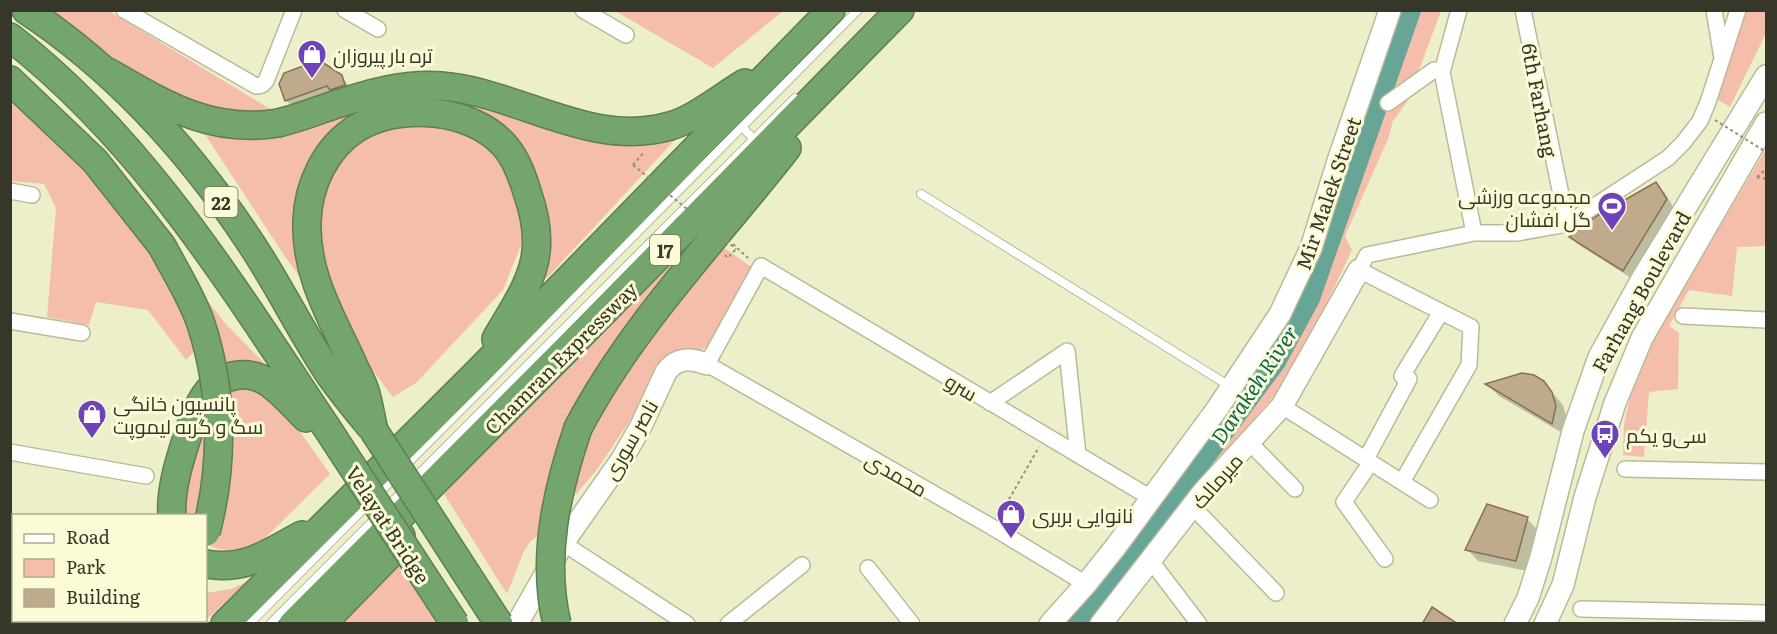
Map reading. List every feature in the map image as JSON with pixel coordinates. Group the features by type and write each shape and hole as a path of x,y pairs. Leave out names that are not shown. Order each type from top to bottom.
{"highway":[{"name":"22","path":"26,10 108,72 196,167 250,242 330,376 374,431"},
{"name":"17","path":"225,624 479,371 831,10"},
{"name":"Chamran Expressway","path":"293,624 837,77 900,10"},
{"name":"Velayat Bridge","path":"10,37 74,91 146,169 205,246 455,624"},
{"path":"108,72 165,105 192,116 236,126 278,123 394,88 440,86 517,104 579,124 610,130 642,131 672,126 782,60"},
{"path":"558,624 554,608 551,568 554,517 563,473 578,428 592,400 658,308 815,111 837,77"},
{"path":"10,80 95,161 162,246 200,323 211,366 218,417 219,453 216,490 207,528"},
{"path":"374,431 364,390 320,296 307,234 311,193 322,165 346,137 367,123 409,113 424,112 451,116 480,127 495,136 505,147 519,170 534,213 535,258 525,287 479,371"},
{"path":"172,514 175,485 183,448 194,416 209,390 225,376 247,374 268,382 284,395 353,469"},
{"name":"Velayat Bridge","path":"374,431 499,624"},
{"path":"322,624 393,551 429,489"},
{"path":"207,564 242,565 330,520"},
{"path":"419,570 445,624"}],"street":[{"path":"124,10 256,86 266,81 294,10"},
{"path":"345,10 378,29"},
{"path":"583,10 626,35"},
{"name":"Mir Malek Street","path":"1050,624 1086,584 1151,498 1232,387 1280,314 1311,248 1390,10"},
{"path":"1459,10 1442,72 1474,232"},
{"name":"6th Farhang","path":"1523,10 1567,224"},
{"path":"1714,10 1722,61"},
{"path":"1402,482 1469,365 1471,327 1359,270 1368,255 1474,232 1517,233 1567,224 1668,158 1700,121 1738,10"},
{"path":"1388,103 1434,70 1442,72"},
{"name":"Farhang Boulevard","path":"1515,624 1531,588 1541,557 1573,430 1599,357 1642,279 1767,76"},
{"name":"Farhang Boulevard","path":"1545,624 1563,585 1588,487 1615,403 1642,338 1767,123"},
{"path":"10,191 32,195"},
{"path":"707,364 767,269"},
{"name":"سرو","path":"767,269 1151,498"},
{"name":"میرمالک","path":"1103,623 1192,506 1282,406 1359,270"},
{"path":"1385,559 1344,502 1369,461 1409,379 1402,376 1441,312"},
{"path":"1683,316 1767,320"},
{"path":"10,321 82,333"},
{"path":"990,403 1067,351 1078,455"},
{"name":"ناصر سوری","path":"517,624 563,543 622,459 641,426 666,372 671,366 686,359 707,364"},
{"name":"محمدی","path":"707,364 992,527 1086,584"},
{"path":"1282,406 1430,500"},
{"path":"1248,442 1295,489"},
{"path":"10,452 146,476"},
{"path":"1625,469 1767,472"},
{"path":"1192,506 1276,593"},
{"path":"563,543 687,624"},
{"path":"1151,561 1199,624"},
{"path":"728,624 802,565"},
{"path":"868,568 912,624"},
{"path":"1581,609 1767,613"}],"lane":[{"path":"249,624 858,10"},
{"path":"270,624 802,91"},
{"path":"742,127 754,139"},
{"path":"921,194 1232,387"}],"path":[{"path":"1715,120 1767,152"},
{"path":"648,147 633,165 736,249 728,258"},
{"path":"1767,168 1757,177 1767,179"},
{"path":"733,244 744,255 767,269"},
{"path":"992,527 1045,435"}],"green space":[{"path":"49,11 109,11 278,114 245,118 150,90"},
{"path":"615,11 783,11 713,68"},
{"path":"1420,11 1441,11 1407,102 1393,121 1388,139 1345,236 1352,250 1310,338 1279,390 1216,464 1212,460 1300,332"},
{"path":"1742,11 1766,11 1766,33 1730,107 1713,97"},
{"path":"419,94 685,129 546,279 546,234 529,168 431,102 321,155 305,284 202,130 301,127"},
{"path":"10,98 95,180 133,224 150,248 170,282 196,350 186,360 148,310 96,302 89,325 47,317 56,208 44,184 11,181"},
{"path":"426,121 489,142 513,173 526,233 503,290 416,383 393,397 359,352 324,292 313,229 319,188 361,132"},
{"path":"1766,149 1766,246 1737,247 1732,296 1689,290 1669,326 1679,333 1678,389 1649,392 1644,457 1623,455 1624,425 1631,392 1661,325"},
{"path":"722,207 629,335 542,532 530,542 524,551 507,594 444,494 645,283"},
{"path":"720,245 750,266 754,272 713,344 697,352 641,404 598,468 573,498 564,505 587,425"},
{"path":"175,260 225,323 264,363 250,364 222,373"},
{"path":"238,382 274,395 330,474 262,541 248,547 227,550 207,544 207,514 183,514 183,483 203,409"},
{"path":"396,551 447,624 327,624"},
{"path":"246,582 207,619 207,593 231,589"}],"building":[{"name":"تره بار پیروزان","path":"319,60 342,75 345,85 330,90 327,86 285,101 279,84 284,73"},
{"name":"مجموعه ورزشی گل افشان","path":"1656,182 1667,199 1623,271 1569,237 1595,217"},
{"path":"1522,373 1534,375 1544,381 1552,392 1556,406 1552,424 1485,384"},
{"path":"1487,504 1528,517 1516,561 1465,550"},
{"path":"1432,607 1458,624 1422,624"}],"waterway":[{"name":"Darakeh River","path":"1075,624 1090,609 1274,361 1308,298 1409,10"}],"place":[{"name":"تره بار پیروزان","path":"312,80"},
{"name":"مجموعه ورزشی گل افشان","path":"1612,232"},
{"name":"پانسیون خانگی سگ و گربه لیموپت","path":"92,440"},
{"name":"سی‌و یکم","path":"1605,460"},
{"name":"نانوایی بربری","path":"1011,540"}]}
